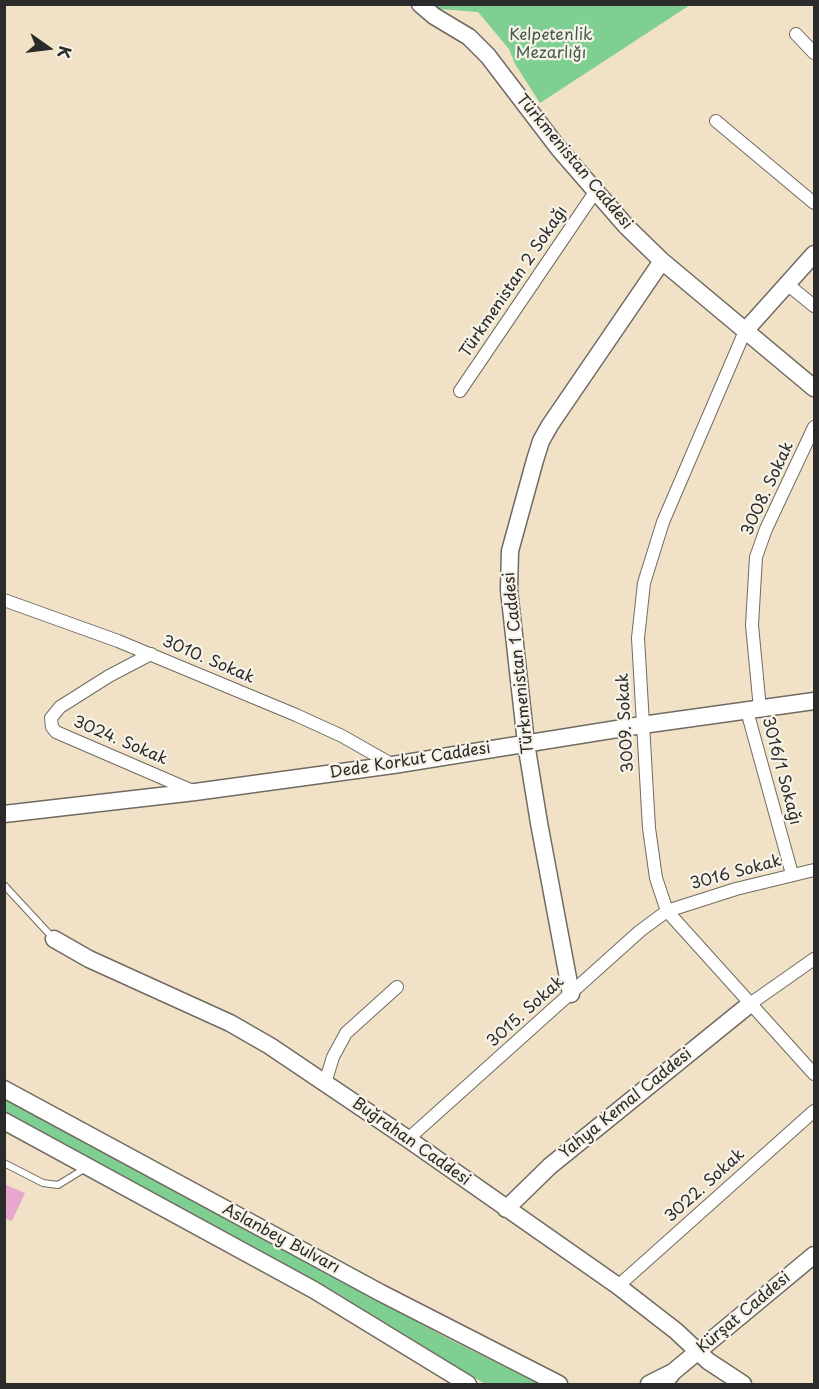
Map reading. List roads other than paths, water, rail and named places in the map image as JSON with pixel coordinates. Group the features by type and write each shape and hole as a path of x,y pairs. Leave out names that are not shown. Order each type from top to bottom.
{"street":[{"name":"Türkmenistan Caddesi","path":"420,4 434,16 469,37 488,56 595,192 662,261 814,388"},
{"path":"796,34 814,53"},
{"path":"716,121 814,203"},
{"name":"Türkmenistan 2 Sokağı","path":"460,391 595,192"},
{"path":"745,331 814,254"},
{"name":"Türkmenistan 1 Caddesi","path":"571,994 538,823 526,743 509,590 510,551 541,441 549,425 662,261"},
{"path":"787,284 814,306"},
{"name":"3009. Sokak","path":"745,331 663,522 644,583 639,638 650,838 658,886 667,911 814,1074"},
{"name":"3008. Sokak","path":"754,710 752,625 756,557 766,529 814,427"},
{"name":"3010. Sokak","path":"4,600 151,654 342,736 393,765"},
{"name":"3024. Sokak","path":"151,654 109,676 60,707 51,718 52,727 56,732 195,792"},
{"name":"Dede Korkut Caddesi","path":"4,814 195,792 393,765 642,725 814,701"},
{"name":"3016/1 Sokağı","path":"754,710 792,874"},
{"name":"3016 Sokak","path":"667,911 792,874 813,873"},
{"name":"3015. Sokak","path":"408,1139 640,931 667,911"},
{"name":"Buğrahan Caddesi","path":"54,939 89,959 254,1036 408,1139 618,1286 668,1325 719,1370 743,1384"},
{"path":"750,1004 814,959"},
{"path":"324,1083 333,1057 346,1033 397,987"},
{"name":"Yahya Kemal Caddesi","path":"506,1209 550,1166 750,1004"},
{"name":"Aslanbey Bulvarı","path":"4,1089 381,1293 559,1384"},
{"name":"3022. Sokak","path":"618,1286 814,1111"},
{"name":"Aslanbey Bulvarı","path":"4,1120 314,1290 468,1384"},
{"name":"Kürşat Caddesi","path":"649,1384 669,1378 814,1255"}],"lane":[{"path":"4,885 54,939"},
{"path":"4,1163 43,1183 58,1185 88,1166"}],"park label":[{"name":"Kelpetenlik Mezarlığı","path":"551,45"}]}
